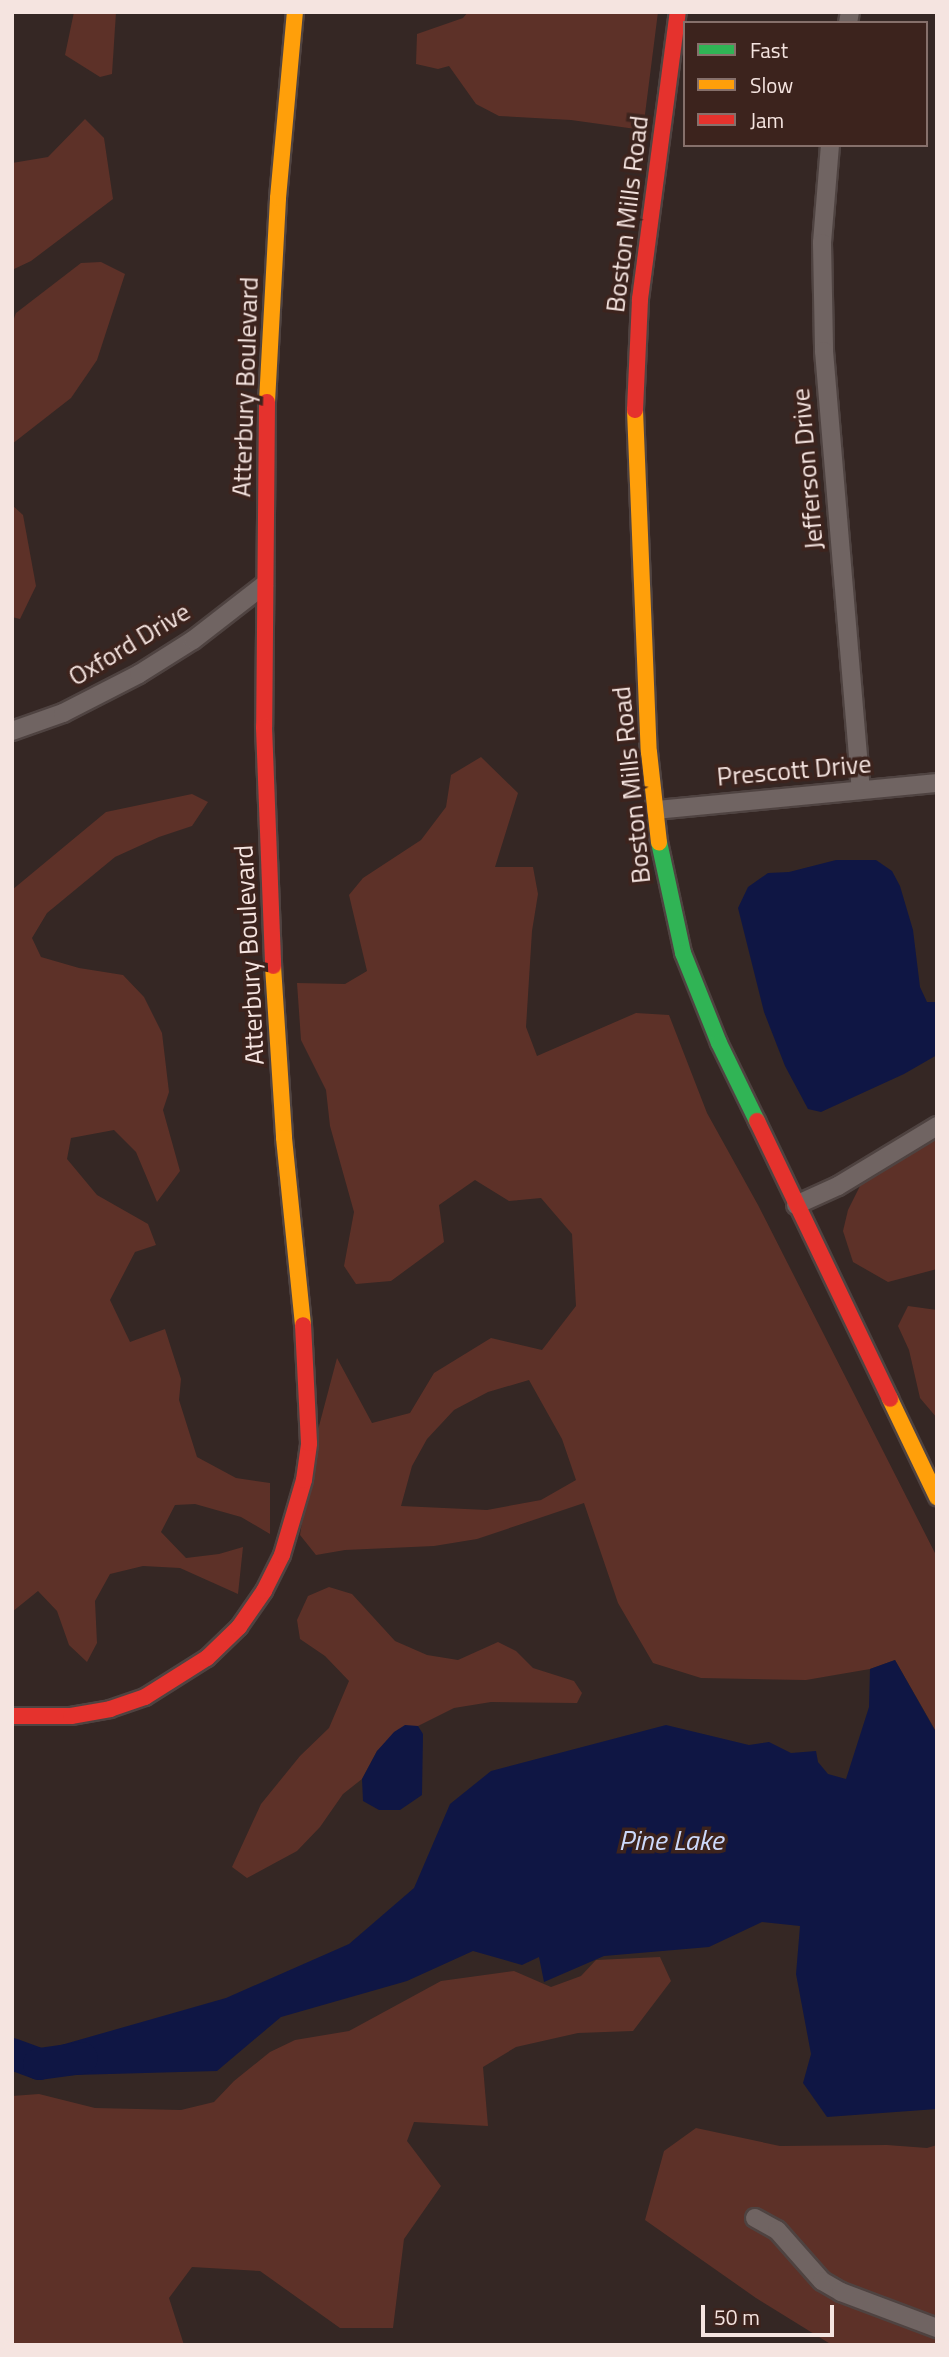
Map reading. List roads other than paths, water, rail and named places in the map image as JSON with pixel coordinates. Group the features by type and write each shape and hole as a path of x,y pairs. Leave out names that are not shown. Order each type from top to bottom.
{"street":[{"name":"Atterbury Boulevard","path":"12,1716 71,1716 110,1709 145,1697 207,1658 239,1627 264,1591 282,1555 304,1480 309,1443 306,1351 284,1138 268,877 264,585 268,372 278,198 295,12"},
{"name":"Boston Mills Road","path":"678,12 640,299 635,401 644,663 649,752 661,864 690,975 719,1043 937,1497"},
{"name":"Jefferson Drive","path":"830,147 822,243 824,351 861,789"},
{"name":"Oxford Drive","path":"12,731 63,713 139,674 193,640 264,585"},
{"name":"Prescott Drive","path":"656,810 937,783"},
{"path":"796,1205 838,1186 937,1126"},
{"path":"755,2218 777,2231 822,2281 841,2292 937,2328"}],"water":[{"path":"836,860 876,860 892,871 900,886 913,930 920,987 927,1002 937,1002 937,1055 904,1074 821,1112 808,1109 785,1066 764,1012 738,908 748,887 768,873 789,872"},
{"name":"Pine Lake","path":"895,1660 937,1734 937,2109 827,2117 803,2083 811,2054 796,1974 800,1926 762,1922 709,1947 604,1956 544,1982 539,1957 522,1965 473,1951 407,1981 281,2017 217,2071 38,2076 40,2051 226,1998 349,1944 414,1888 450,1804 491,1771 666,1725 749,1745 769,1742 791,1753 816,1751 818,1762 828,1774 846,1779 869,1707 870,1669"},
{"path":"405,1725 418,1726 423,1734 422,1795 400,1810 379,1810 363,1801 362,1779 377,1751 394,1732"}],"waterway":[{"path":"12,2054 39,2064 82,2058"}]}
